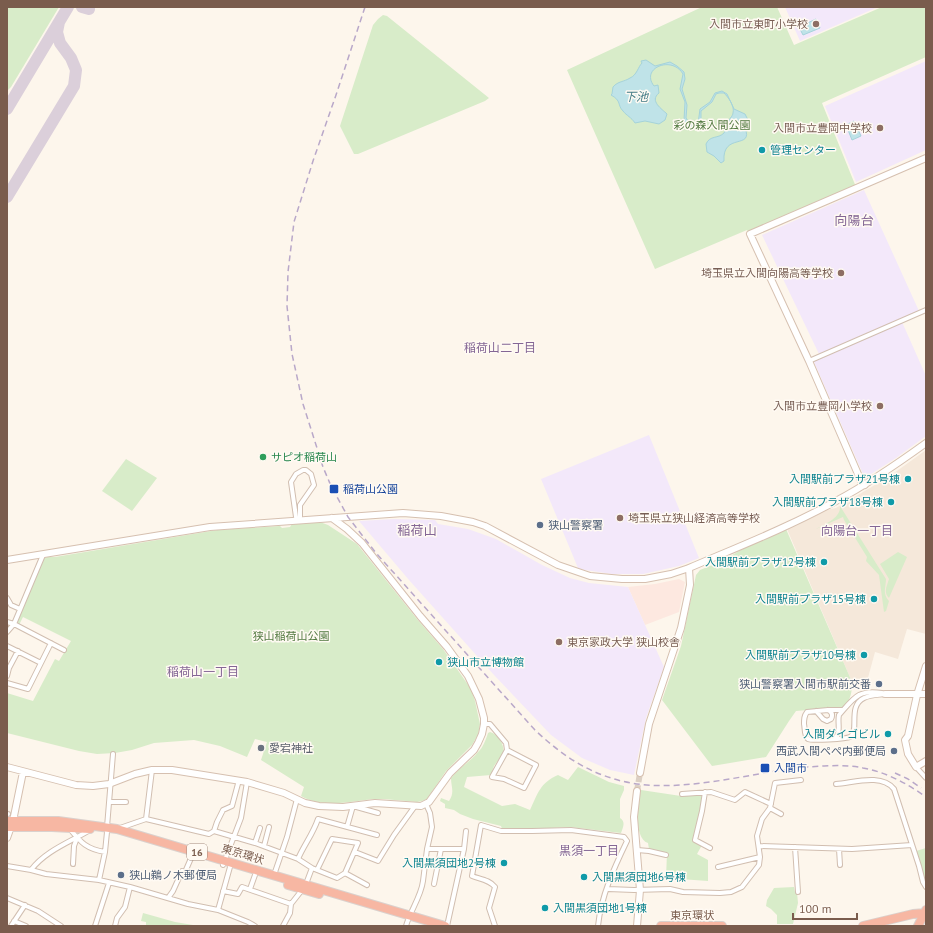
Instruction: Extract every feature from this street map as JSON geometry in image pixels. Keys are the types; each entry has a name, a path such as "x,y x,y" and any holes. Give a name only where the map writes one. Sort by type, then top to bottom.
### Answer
{"highway":[{"name":"東京環状","path":"9,821 70,828 117,829 256,875 304,887 429,926"},
{"name":"東京環状","path":"9,821 58,821 107,829 192,856 274,875 304,887"},
{"path":"863,926 924,916"},
{"path":"886,926 924,916"},
{"name":"東京環状","path":"408,920 446,926"},
{"name":"東京環状","path":"661,926 722,926"}],"street":[{"path":"865,485 861,481 809,361 750,234 926,158"},
{"path":"809,361 926,310"},
{"path":"7,560 205,528 403,513 441,516 473,522 485,526 554,563 567,569 590,576 622,579 645,579 671,574 689,568 812,513 865,485 926,443"},
{"path":"306,470 311,474 314,485 312,490 301,502 300,517 298,520 296,517 291,482 293,477 299,472 306,470"},
{"path":"7,767 76,785 93,786 112,783 135,774 152,770 172,770 239,780 284,793 305,803 319,806 353,806 375,803 415,806 426,804 454,768 474,750 482,734 484,718 476,691 468,676 454,656 362,543 347,528 332,518"},
{"path":"7,632 14,624 43,555"},
{"path":"640,773 649,724 681,628 690,585 689,568"},
{"path":"7,598 11,604 20,609"},
{"path":"7,622 14,624 64,650"},
{"path":"7,683 28,689 50,643"},
{"path":"7,646 40,663"},
{"path":"7,676 8,668 18,651"},
{"path":"926,666 917,695 908,736 905,740 907,750 916,767 926,778"},
{"path":"845,738 841,736 839,731 838,717 856,696 862,693 874,692 885,694 926,694"},
{"path":"843,710 808,712 804,716 805,734 807,738 810,740 850,737 854,734 854,713 860,701 864,698 885,694"},
{"path":"816,711 823,719 827,721 831,719 832,715 828,710"},
{"path":"484,724 490,724 506,743 507,750 492,777 504,779 524,788 536,764 507,750"},
{"path":"833,739 837,736 839,731"},
{"path":"908,736 910,750 914,757 919,761 926,761"},
{"path":"99,880 105,852 112,783 113,754"},
{"path":"916,767 926,761"},
{"path":"146,819 152,770"},
{"path":"7,838 9,821 23,772"},
{"path":"117,829 146,819 209,834 214,831 223,810 232,806 239,780"},
{"path":"608,889 670,889 683,892 720,893 730,892 742,887 759,865 760,857 757,836 762,819 770,806 775,783 801,780"},
{"path":"836,784 875,780 884,782 891,786 894,790 923,882 926,887"},
{"path":"218,910 223,891 226,864 241,818 247,782"},
{"path":"637,791 634,817 640,890 637,926"},
{"path":"705,792 702,811 694,840 710,848"},
{"path":"682,794 711,792 735,800 745,792 781,814"},
{"path":"274,875 282,853 297,799"},
{"path":"110,802 126,802"},
{"path":"408,920 422,887 427,849 432,827 430,814 426,804"},
{"path":"353,806 378,813"},
{"path":"347,827 353,806"},
{"path":"355,852 378,861 394,835 415,806"},
{"path":"298,860 302,849 312,834 318,819 377,835"},
{"path":"496,926 489,908 495,887 486,881 472,876 481,825 501,830 571,830 624,837 627,841 615,866 608,889 601,904 598,926"},
{"path":"264,846 269,827"},
{"path":"70,828 77,838 87,847 93,850 105,852"},
{"path":"255,843 260,828"},
{"path":"31,870 39,860 65,843 92,829"},
{"path":"214,831 264,846 298,860 312,868 317,870 337,878 345,873 358,843 332,839 317,870"},
{"path":"446,926 464,849 466,831"},
{"path":"73,864 74,846 77,838"},
{"path":"758,846 839,849 912,845"},
{"path":"795,847 798,892"},
{"path":"427,849 464,849"},
{"path":"434,884 441,849"},
{"path":"839,849 840,865"},
{"path":"637,850 649,850 658,854 666,855"},
{"path":"168,898 173,891 182,871 185,872 192,856"},
{"path":"718,867 760,857"},
{"path":"7,866 46,874 99,880 130,887 218,910 255,926"},
{"path":"283,926 290,913 291,904 304,887 312,868"},
{"path":"345,873 366,885"},
{"path":"250,889 256,875"},
{"path":"95,926 109,883"},
{"path":"115,926 117,918 125,907 130,887"},
{"path":"223,891 238,894 242,887 291,904"},
{"path":"7,903 9,898 26,905 38,911 60,926"},
{"path":"11,926 26,905"},
{"path":"14,921 26,926"},
{"path":"246,926 248,922"}],"shaded area":[{"name":"入間市立東町小学校","path":"785,7 878,7 800,41"},
{"name":"入間市立豊岡中学校","path":"926,61 926,150 856,182 825,106"},
{"name":"埼玉県立入間向陽高等学校","path":"864,190 919,311 819,354 762,235"},
{"name":"入間市立豊岡小学校","path":"902,322 926,376 926,436 868,476 863,474 814,362"},
{"name":"埼玉県立狭山経済高等学校","path":"649,435 699,558 679,566 643,574 612,574 578,568 541,479"},
{"path":"926,450 926,634 907,629 898,659 875,652 866,685 852,682 787,529 826,510 836,508 890,476"},
{"name":"東京家政大学 狭山校舎","path":"394,519 435,520 438,524 468,529 496,539 542,565 570,578 589,583 628,587 664,667 646,718 634,775 610,770 582,758 551,735 494,675 409,580 359,521"},
{"path":"679,579 685,582 679,612 645,625 628,587 655,584"}],"green space":[{"path":"7,7 59,7 11,87 7,91"},
{"name":"彩の森入間公園","path":"702,7 777,7 794,45 882,7 926,7 926,57 822,103 856,187 749,234 747,230 655,269 567,70"},
{"path":"383,15 387,16 489,98 358,154 354,154 340,126 373,25"},
{"path":"126,459 157,478 132,511 102,491"},
{"path":"840,506 886,579 885,593 889,601 886,611 884,612 879,575 866,561 867,557 843,517 816,529 828,523 835,517 840,510"},
{"name":"狭山稲荷山公園","path":"320,522 328,525 357,544 443,649 471,689 480,724 478,735 472,745 446,771 427,799 417,802 377,799 338,803 319,803 310,800 301,796 304,787 261,760 267,742 255,739 247,757 220,746 194,740 154,743 132,750 97,754 7,733 7,693 33,701 55,659 59,661 71,641 23,617 19,625 16,621 43,559 47,557 55,557 217,530 280,526 282,528 290,527 292,524"},
{"path":"786,529 852,682 851,695 844,707 796,711 766,757 712,766 662,700 681,646 696,575 700,570 722,561 739,551"},
{"path":"898,552 907,557 889,598 886,591 889,579 880,564"},
{"path":"490,732 496,735 500,740 504,752 494,766 491,775 467,777 464,787 502,806 515,804 530,810 540,789 547,781 558,775 568,780 578,767 609,782 624,786 620,799 620,818 623,823 621,833 570,827 502,829 501,826 473,819 454,810 445,808 445,804 440,801 441,798 449,801 451,798 451,778 480,750 488,733"},
{"path":"641,790 681,796 703,795 694,841 702,845 697,854 708,860 708,881 666,878 667,853 649,849 648,843 643,840 638,827 638,811"},
{"path":"926,848 926,884 916,851"},
{"path":"794,887 795,892 797,892 798,903 793,924 777,924 777,915 766,906 767,900 774,888"},
{"path":"143,913 175,922 199,926 146,926 146,922 141,921"}],"water":[{"path":"816,19 820,28 803,35 799,27"},
{"name":"下池","path":"646,60 655,66 670,62 684,72 685,79 682,89 687,105 686,118 690,124 698,124 700,109 710,102 715,93 722,91 727,94 730,101 724,93 716,94 712,102 701,111 701,121 698,127 693,128 687,126 684,120 685,102 680,89 683,74 678,68 672,65 659,66 654,69 651,74 651,80 654,86 658,85 659,93 655,99 657,105 667,114 665,120 659,124 645,121 635,123 621,109 617,99 611,95 615,85 632,77 642,63 641,61"},
{"path":"732,105 734,109 745,114 750,124 745,128 747,135 745,138 728,147 725,152 724,161 721,163 707,152 706,144 710,139 722,135 726,130 733,114"},
{"path":"854,121 861,136 852,140 846,125"}],"taxiway":[{"path":"7,109 68,7"},
{"path":"82,7 89,9 86,7"},
{"path":"7,197 74,86 76,70 71,58 60,43 57,32 59,22"}],"tunnel":[{"path":"637,791 640,773"}],"railway":[{"path":"365,7 294,222 288,272 287,306 292,354 303,404 323,467 331,486 348,517 376,553 535,730 561,752 590,770 611,778 634,784 658,786 708,782 806,767 849,766 880,772 904,783 926,797"},
{"path":"895,773 908,779 921,788"}],"place":[{"name":"入間市立東町小学校","path":"816,24"},
{"name":"入間市立豊岡中学校","path":"880,128"},
{"name":"管理センター","path":"762,150"},
{"name":"埼玉県立入間向陽高等学校","path":"841,273"},
{"name":"入間市立豊岡小学校","path":"880,406"},
{"name":"サピオ稲荷山","path":"263,457"},
{"name":"入間駅前プラザ21号棟","path":"908,479"},
{"name":"稲荷山公園","path":"334,489"},
{"name":"入間駅前プラザ18号棟","path":"891,502"},
{"name":"埼玉県立狭山経済高等学校","path":"620,518"},
{"name":"狭山警察署","path":"540,525"},
{"name":"入間駅前プラザ12号棟","path":"824,562"},
{"name":"入間駅前プラザ15号棟","path":"874,599"},
{"name":"東京家政大学 狭山校舎","path":"559,642"},
{"name":"入間駅前プラザ10号棟","path":"864,655"},
{"name":"狭山市立博物館","path":"439,662"},
{"name":"狭山警察署入間市駅前交番","path":"879,684"},
{"name":"入間ダイゴビル","path":"888,734"},
{"name":"愛宕神社","path":"261,748"},
{"name":"西武入間ぺぺ内郵便局","path":"894,751"},
{"name":"入間市","path":"765,768"},
{"name":"入間黒須団地2号棟","path":"504,863"},
{"name":"狭山鵜ノ木郵便局","path":"121,875"},
{"name":"入間黒須団地6号棟","path":"584,877"},
{"name":"入間黒須団地1号棟","path":"545,908"}],"district":[{"name":"向陽台","path":"854,220"},
{"name":"稲荷山二丁目","path":"500,347"},
{"name":"稲荷山","path":"417,530"},
{"name":"向陽台一丁目","path":"857,530"},
{"name":"稲荷山一丁目","path":"203,671"},
{"name":"黒須一丁目","path":"589,850"}]}
